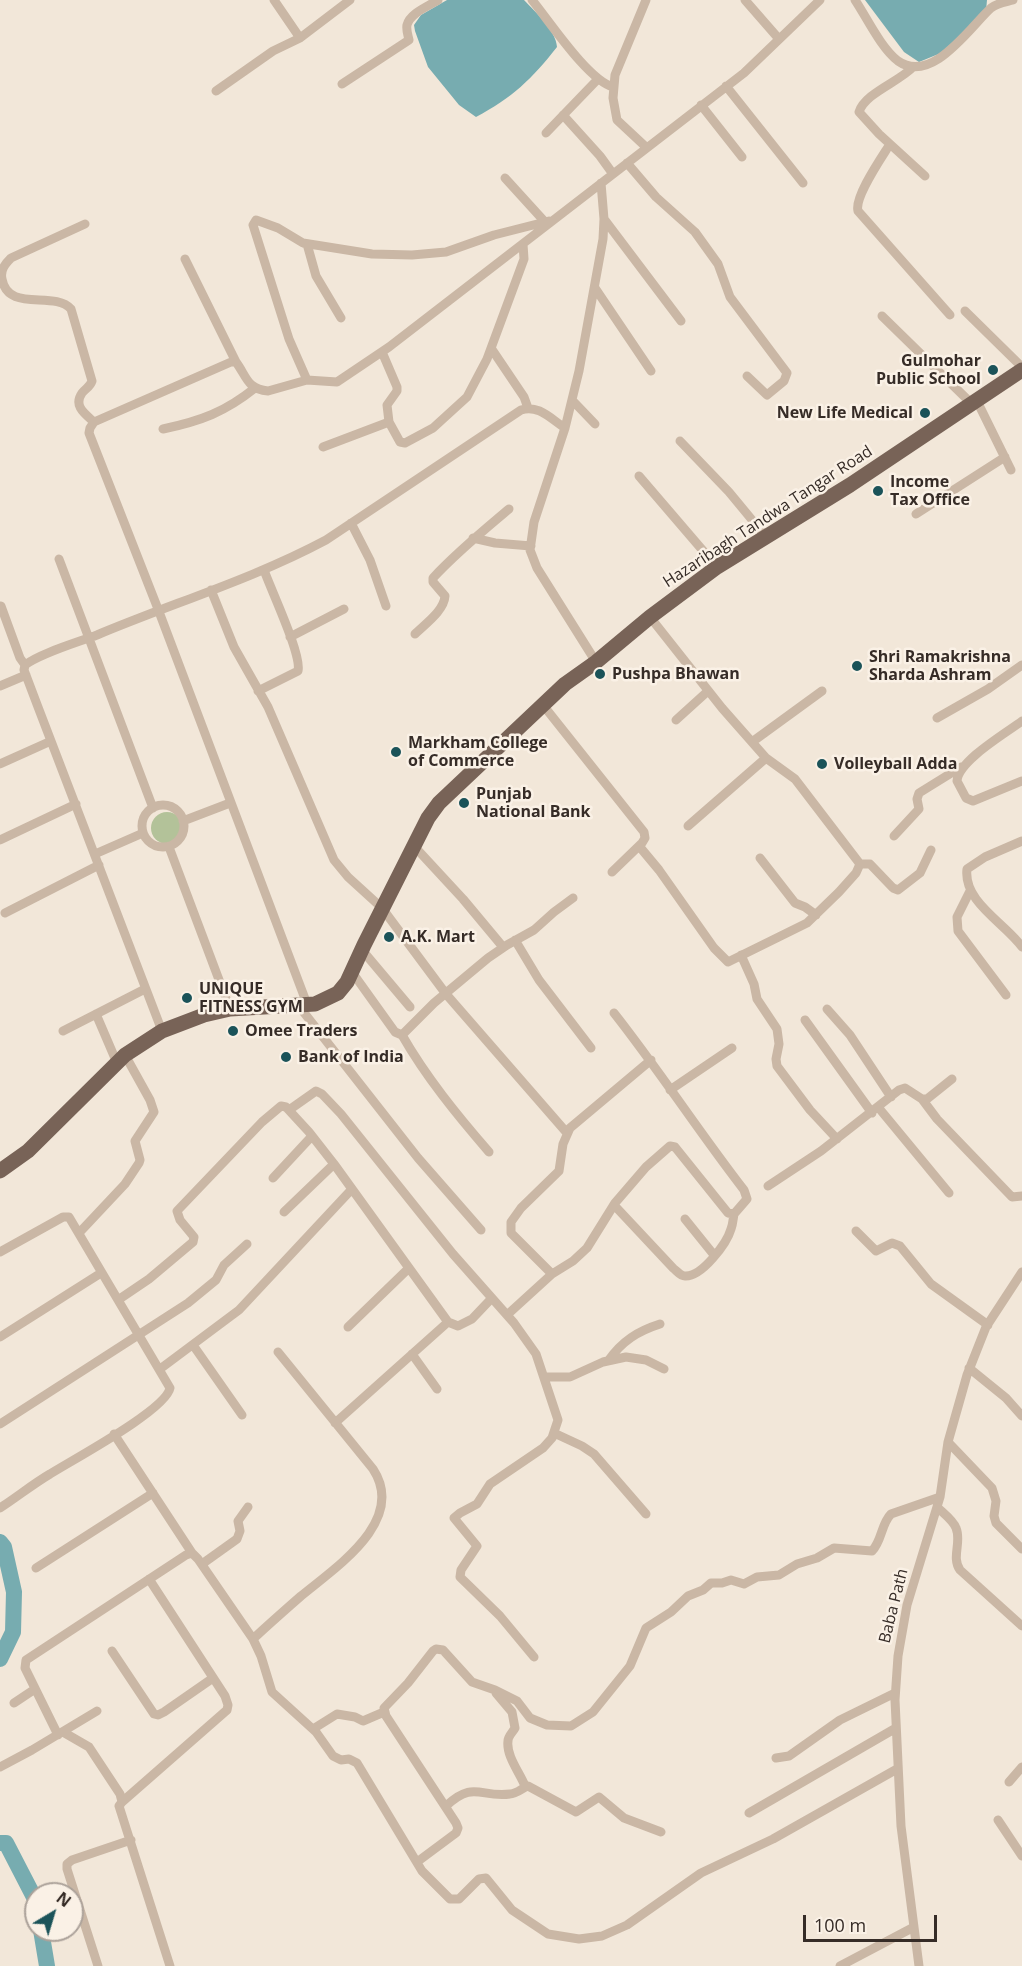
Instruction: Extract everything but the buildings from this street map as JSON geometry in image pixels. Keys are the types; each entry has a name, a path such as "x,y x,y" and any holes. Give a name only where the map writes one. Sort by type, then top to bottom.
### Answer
{"main road":[{"name":"Hazaribagh Tandwa Tangar Road","path":"0,1171 28,1152 121,1059 162,1031 204,1015 230,1009 315,1004 338,993 347,982 428,818 439,803 565,684 717,567 767,538 974,403 1022,369"}],"street":[{"path":"216,91 267,55 300,38 350,0"},
{"path":"342,84 409,40 409,21 415,14 438,0"},
{"path":"532,0 598,79 613,87"},
{"path":"634,0 640,11"},
{"path":"646,0 615,75 613,87 617,120 647,148"},
{"path":"745,0 778,39"},
{"path":"184,259 224,334 236,363 249,384 268,391 307,380 337,382 382,352 523,244 549,221 744,73 820,0"},
{"path":"855,0 888,52 897,60 912,67 924,65 939,58 957,44 992,7 1013,0"},
{"path":"277,1 300,38"},
{"path":"912,67 905,75 867,100 860,108 860,115 925,176"},
{"path":"546,133 598,79"},
{"path":"726,86 803,183"},
{"path":"702,105 742,157"},
{"path":"563,116 600,156 613,174"},
{"path":"890,144 858,202 858,211 950,315"},
{"path":"627,163 656,197 695,232 718,264 730,297 788,373 784,381 767,394 747,376"},
{"path":"505,178 549,221"},
{"path":"596,662 537,568 531,546 534,522 565,428 579,371 595,288 604,219 601,183"},
{"path":"604,219 681,321"},
{"path":"307,380 289,339 259,245 254,222 256,220 278,228 307,244 372,254 446,252 494,235 549,221"},
{"path":"85,224 11,258 3,265 1,275 9,293 32,300 63,302 70,309 92,373 90,386 78,401 79,408 94,422"},
{"path":"307,244 316,276 341,318"},
{"path":"382,352 397,387 397,391 387,405 389,422 402,444 433,428 467,397 491,348 524,259 523,244"},
{"path":"595,288 651,371"},
{"path":"965,311 1022,369"},
{"path":"882,316 974,403 1011,470"},
{"path":"491,348 524,397 528,408"},
{"path":"236,363 218,367 94,422 89,434 158,609 302,1004 418,1158 481,1230"},
{"path":"163,429 198,421 227,409 255,388"},
{"path":"572,400 595,424"},
{"path":"0,686 25,670 89,638 158,609 264,570 326,540 521,410 528,408 541,411 565,428"},
{"path":"323,447 389,422"},
{"path":"681,441 729,492 767,538"},
{"path":"916,514 1005,458"},
{"path":"639,476 717,567"},
{"path":"415,634 442,607 446,598 433,582 434,578 473,538 490,527 510,509"},
{"path":"351,523 370,560 386,606"},
{"path":"473,538 495,543 531,546"},
{"path":"59,560 153,808"},
{"path":"258,691 298,671 298,662 290,637 264,570"},
{"path":"211,590 234,647 272,715 334,860 348,877 382,908 446,994 567,1133"},
{"path":"1,606 162,1031"},
{"path":"290,637 344,609"},
{"path":"650,617 708,691 766,758 795,779 860,864"},
{"path":"937,718 995,684 1022,665"},
{"path":"676,720 708,691"},
{"path":"752,742 822,691"},
{"path":"543,705 644,832 645,838 639,846 612,872"},
{"path":"894,836 919,809 917,799 919,793 963,765 1022,721"},
{"path":"0,764 51,741"},
{"path":"688,826 766,758"},
{"path":"963,765 957,774 957,781 960,790 969,800 978,799 1022,781"},
{"path":"183,820 230,803"},
{"path":"0,840 76,804"},
{"path":"165,805 181,815 184,827 180,839 169,847 163,848 150,844 143,833 142,821 153,808 165,805"},
{"path":"95,855 143,833"},
{"path":"1022,841 970,866 966,876 973,896 1022,947"},
{"path":"414,846 503,947"},
{"path":"639,846 728,963 803,925 816,915 856,873 860,864"},
{"path":"169,847 230,1009"},
{"path":"860,864 870,864 896,890 920,873 931,850"},
{"path":"760,858 795,903 816,915"},
{"path":"5,913 99,866"},
{"path":"970,891 957,917 958,931 1006,995"},
{"path":"402,1035 446,994 503,947 534,930 573,898"},
{"path":"515,940 539,980 591,1048"},
{"path":"362,950 410,1007"},
{"path":"741,955 754,984 757,999 777,1029 779,1044 777,1066 810,1110 837,1139"},
{"path":"352,972 395,1032 402,1035 436,1088 489,1152"},
{"path":"63,1031 145,989"},
{"path":"827,1009 850,1035 891,1097"},
{"path":"614,1013 651,1060 670,1090 746,1194 746,1201 734,1214 732,1228 726,1239 698,1272 692,1275 681,1275 614,1205"},
{"path":"79,1233 125,1184 139,1163 135,1141 154,1112 150,1100 121,1059 96,1014"},
{"path":"805,1020 875,1110 949,1193"},
{"path":"670,1090 732,1048"},
{"path":"552,1274 511,1233 510,1222 520,1208 559,1171 562,1144 567,1133 651,1060"},
{"path":"922,1099 927,1099 952,1079"},
{"path":"768,1186 821,1151 905,1088 922,1099 937,1119 1012,1197 1022,1196"},
{"path":"290,1110 315,1091 322,1094 341,1114 453,1254 491,1299 507,1314 536,1354 558,1420 554,1433 543,1448 490,1484 477,1504 454,1518 477,1546 461,1570 460,1577 500,1616 534,1657"},
{"path":"118,1300 193,1242 194,1237 178,1216 177,1211 262,1122 281,1106 290,1110 334,1164 448,1322 458,1326 466,1323 491,1299"},
{"path":"273,1179 312,1136"},
{"path":"507,1314 552,1274 573,1261 587,1248 614,1205 646,1167 672,1146 683,1156 721,1206 728,1213 734,1214"},
{"path":"284,1212 334,1164"},
{"path":"160,1369 239,1310 352,1189"},
{"path":"0,1252 67,1216 160,1369 169,1385 170,1392 148,1413 48,1474 0,1509"},
{"path":"685,1219 714,1255"},
{"path":"856,1231 876,1251 892,1243 900,1246 931,1284 988,1325"},
{"path":"0,1424 188,1303 216,1280 224,1265 247,1244"},
{"path":"348,1327 409,1268"},
{"name":"Baba Path","path":"919,1966 902,1834 897,1769 895,1693 898,1656 907,1605 939,1502 948,1442 969,1368 988,1325 1022,1272"},
{"path":"0,1337 101,1273"},
{"path":"1015,1283 1022,1291"},
{"path":"335,1423 448,1322"},
{"path":"608,1360 622,1342 660,1324"},
{"path":"193,1345 242,1415"},
{"path":"253,1639 356,1550 377,1518 382,1494 377,1476 278,1352"},
{"path":"412,1354 437,1389"},
{"path":"544,1377 570,1377 608,1360 626,1357 646,1359 664,1370"},
{"path":"969,1368 1006,1398 1022,1416"},
{"path":"554,1433 582,1446 594,1455 646,1514"},
{"path":"114,1434 192,1553 253,1639 272,1692 313,1729 336,1758 353,1760 357,1763 417,1862 428,1878 450,1899 459,1899 483,1878 490,1882 512,1910 538,1929 558,1936 592,1938 613,1932 627,1925 701,1874 773,1839 897,1769"},
{"path":"948,1442 992,1488 995,1494 996,1523 1022,1549"},
{"path":"36,1568 153,1493"},
{"path":"417,1862 456,1833 458,1828 384,1712 386,1704 408,1683 436,1649 448,1653 472,1682 517,1701 528,1717 541,1723 575,1725 593,1712 630,1666 646,1628 672,1612 688,1596 703,1590 711,1582 722,1583 731,1580 744,1584 760,1576 776,1576 834,1548 872,1551 877,1545 886,1519 891,1514 939,1502 957,1530 955,1559 960,1570 1022,1626"},
{"path":"202,1564 237,1539 240,1531 238,1521 248,1507"},
{"path":"122,1802 120,1794 89,1747 60,1733 25,1668 26,1660 192,1553"},
{"path":"149,1579 228,1701 227,1710 119,1806 119,1813 131,1839 170,1966"},
{"path":"112,1652 154,1714 164,1712 213,1678"},
{"path":"14,1703 35,1689"},
{"path":"493,1689 512,1712 515,1728 508,1739 508,1745 512,1760 525,1786"},
{"path":"776,1758 789,1756 840,1720 895,1693"},
{"path":"0,1767 97,1711"},
{"path":"313,1729 332,1715 355,1717 363,1721 384,1712"},
{"path":"749,1813 896,1728"},
{"path":"1009,1782 1022,1767"},
{"path":"446,1806 462,1793 477,1791 512,1794 525,1786 532,1787 576,1812 599,1797 624,1818 661,1832"},
{"path":"998,1820 1022,1856"},
{"path":"98,1966 67,1869 68,1864 72,1860 131,1839"},
{"path":"840,1966 868,1949 914,1927"}],"green space":[{"path":"167,812 178,817 183,828 178,839 167,844 156,839 151,828 156,817"}],"water":[{"path":"447,0 524,0 544,22 556,41 557,47 530,78 500,103 476,117 459,105 428,67 415,31 414,25 421,15"},
{"path":"865,0 987,0 986,11 941,53 919,62 904,52"}],"waterway":[{"path":"0,1542 4,1547 14,1592 13,1632 0,1659"},
{"path":"0,1843 6,1843 26,1882"},
{"path":"43,1942 47,1966"}],"place":[{"name":"Gulmohar Public School","path":"993,370"},
{"name":"New Life Medical","path":"925,413"},
{"name":"Income Tax Office","path":"878,491"},
{"name":"Shri Ramakrishna Sharda Ashram","path":"857,666"},
{"name":"Pushpa Bhawan","path":"600,674"},
{"name":"Markham College of Commerce","path":"396,752"},
{"name":"Volleyball Adda","path":"822,764"},
{"name":"Punjab National Bank","path":"464,803"},
{"name":"A.K. Mart","path":"389,937"},
{"name":"UNIQUE FITNESS GYM","path":"187,998"},
{"name":"Omee Traders","path":"233,1031"},
{"name":"Bank of India","path":"286,1057"}]}
